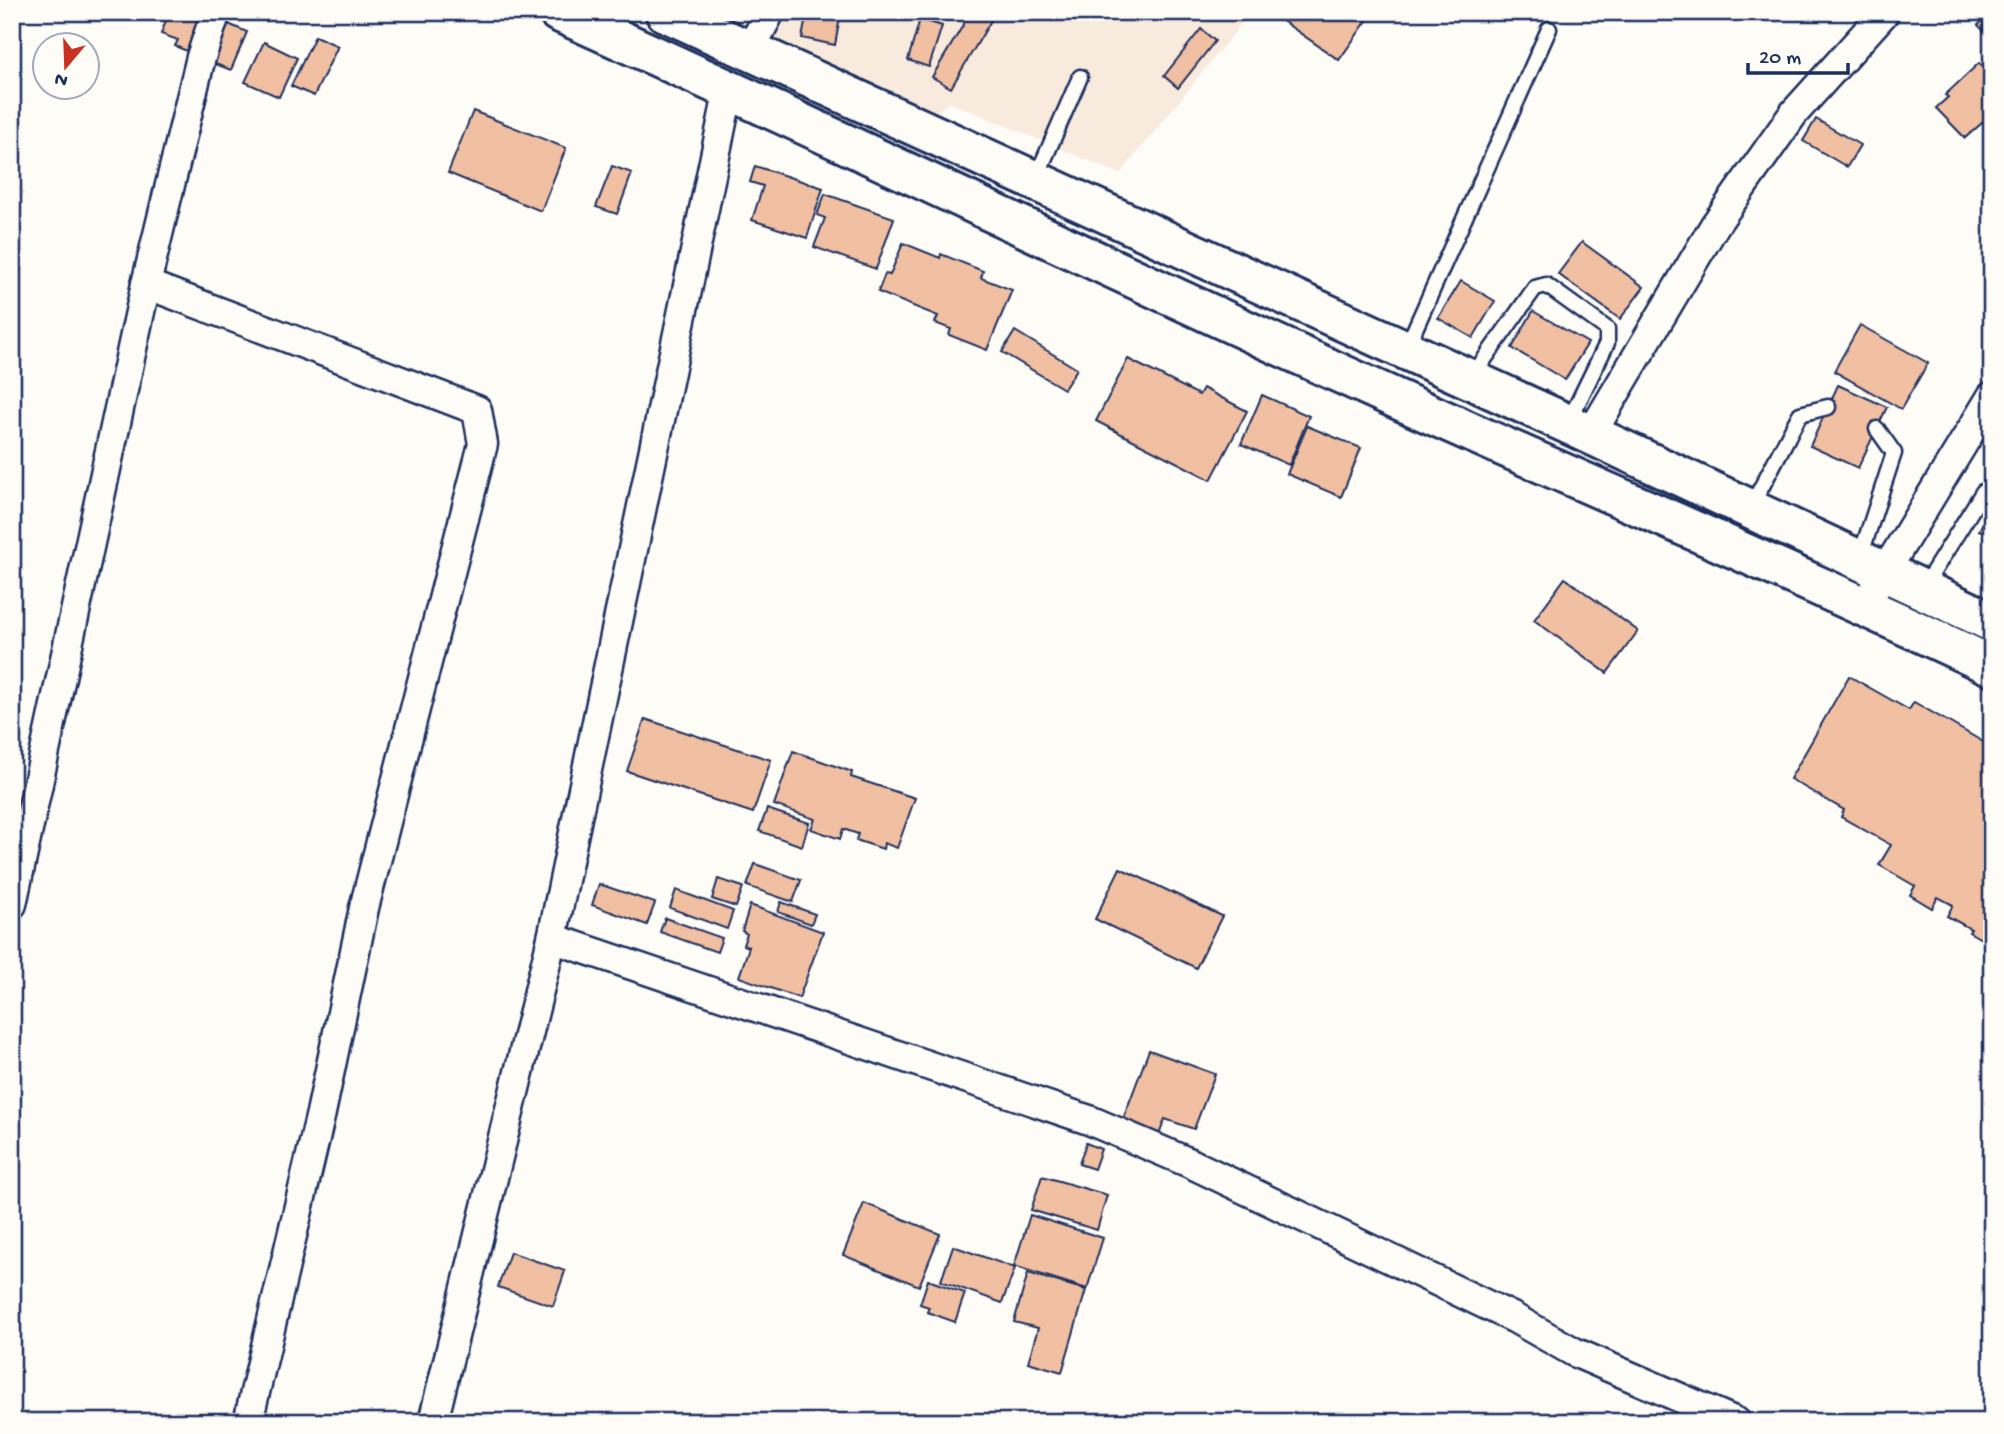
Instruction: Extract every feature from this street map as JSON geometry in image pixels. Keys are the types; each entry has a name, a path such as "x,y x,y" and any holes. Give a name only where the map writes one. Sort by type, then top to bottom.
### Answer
{"main road":[{"path":"558,12 1397,399 1866,606 1992,666"},
{"path":"665,12 1579,429 1992,622"}],"street":[{"path":"12,904 146,284 201,57 216,12"},
{"path":"751,50 771,12"},
{"path":"1579,429 1794,113 1885,12"},
{"path":"433,1422 552,938 729,89"},
{"path":"146,284 477,410 483,444 364,908 321,1113 248,1422"},
{"path":"1866,606 1871,565 1992,396"},
{"path":"552,938 1089,1120 1190,1163 1514,1318 1574,1352 1736,1422"}],"lane":[{"path":"1405,350 1549,29"},
{"path":"1035,180 1080,77"},
{"path":"1470,379 1535,288 1546,285 1607,329 1607,343 1579,429"},
{"path":"1749,510 1800,414 1828,407"},
{"path":"1871,565 1894,453 1877,429"},
{"path":"1922,590 1983,492 1992,493"}],"shaded area":[{"path":"782,12 1251,12 1120,174 950,102 935,113 764,45"}],"building":[{"path":"169,12 203,12 194,54 175,46 178,40 161,34"},
{"path":"807,12 841,12 835,45 802,38"},
{"path":"971,12 996,12 951,88 932,77"},
{"path":"1275,12 1373,12 1339,60 1274,15"},
{"path":"1992,12 1992,39 1978,25"},
{"path":"920,19 942,26 929,67 908,60"},
{"path":"226,23 247,32 231,70 210,62"},
{"path":"1201,29 1215,41 1178,88 1164,76"},
{"path":"315,36 338,46 314,96 291,86"},
{"path":"264,42 297,58 279,97 245,82"},
{"path":"1992,58 1992,114 1965,138 1936,108 1948,97 1945,95 1979,63 1983,66"},
{"path":"473,111 566,148 541,211 448,173"},
{"path":"1816,119 1860,145 1847,167 1803,141"},
{"path":"612,166 632,173 617,214 596,207"},
{"path":"755,166 823,188 807,238 752,220 763,186 750,182"},
{"path":"825,194 894,218 876,269 814,247 825,218 817,215"},
{"path":"1582,242 1644,287 1620,319 1558,274"},
{"path":"903,243 940,258 941,254 983,271 981,278 1012,290 987,350 949,335 951,329 935,323 938,316 878,292 885,274 890,275"},
{"path":"1461,281 1495,301 1473,338 1438,318"},
{"path":"1533,311 1588,343 1565,380 1512,348"},
{"path":"1860,325 1928,363 1901,409 1834,371"},
{"path":"1015,331 1077,369 1064,389 1002,352"},
{"path":"1128,359 1199,395 1203,388 1247,411 1211,480 1096,421"},
{"path":"1838,385 1887,407 1858,468 1810,446"},
{"path":"1262,395 1309,416 1289,465 1241,444"},
{"path":"1307,426 1361,448 1341,497 1287,474"},
{"path":"1992,506 1992,537 1979,530"},
{"path":"1565,578 1638,631 1607,673 1534,620"},
{"path":"1849,676 1909,710 1914,702 1992,747 1992,945 1947,916 1953,905 1938,897 1932,908 1910,895 1915,886 1879,865 1891,845 1841,817 1844,810 1790,779"},
{"path":"645,719 771,760 753,813 627,771"},
{"path":"793,751 852,772 851,777 915,798 897,848 884,843 883,849 856,840 858,834 843,829 840,839 811,829 815,819 774,805"},
{"path":"767,809 809,823 802,846 759,831"},
{"path":"755,864 801,880 793,902 747,886"},
{"path":"1120,868 1222,916 1196,968 1095,919"},
{"path":"718,879 743,887 736,907 712,899"},
{"path":"599,884 655,903 647,925 592,905"},
{"path":"676,890 733,911 727,929 670,908"},
{"path":"781,902 815,914 811,924 778,912"},
{"path":"750,905 823,932 799,998 739,977 749,947 743,945 747,934 742,931"},
{"path":"665,918 722,938 717,952 660,932"},
{"path":"1149,1050 1215,1074 1194,1129 1165,1119 1159,1135 1122,1122"},
{"path":"1086,1143 1101,1149 1094,1169 1079,1164"},
{"path":"1042,1176 1107,1195 1097,1230 1031,1210"},
{"path":"864,1203 940,1234 919,1286 843,1255"},
{"path":"1030,1215 1103,1238 1087,1289 1014,1266"},
{"path":"953,1246 1015,1268 1002,1303 941,1281"},
{"path":"510,1252 565,1271 553,1306 498,1287"},
{"path":"1028,1273 1086,1290 1062,1372 1028,1362 1038,1328 1014,1322"},
{"path":"928,1280 965,1293 955,1322 927,1312 929,1307 920,1304"},
{"path":"1992,1398 1992,1422 1985,1422"}]}
